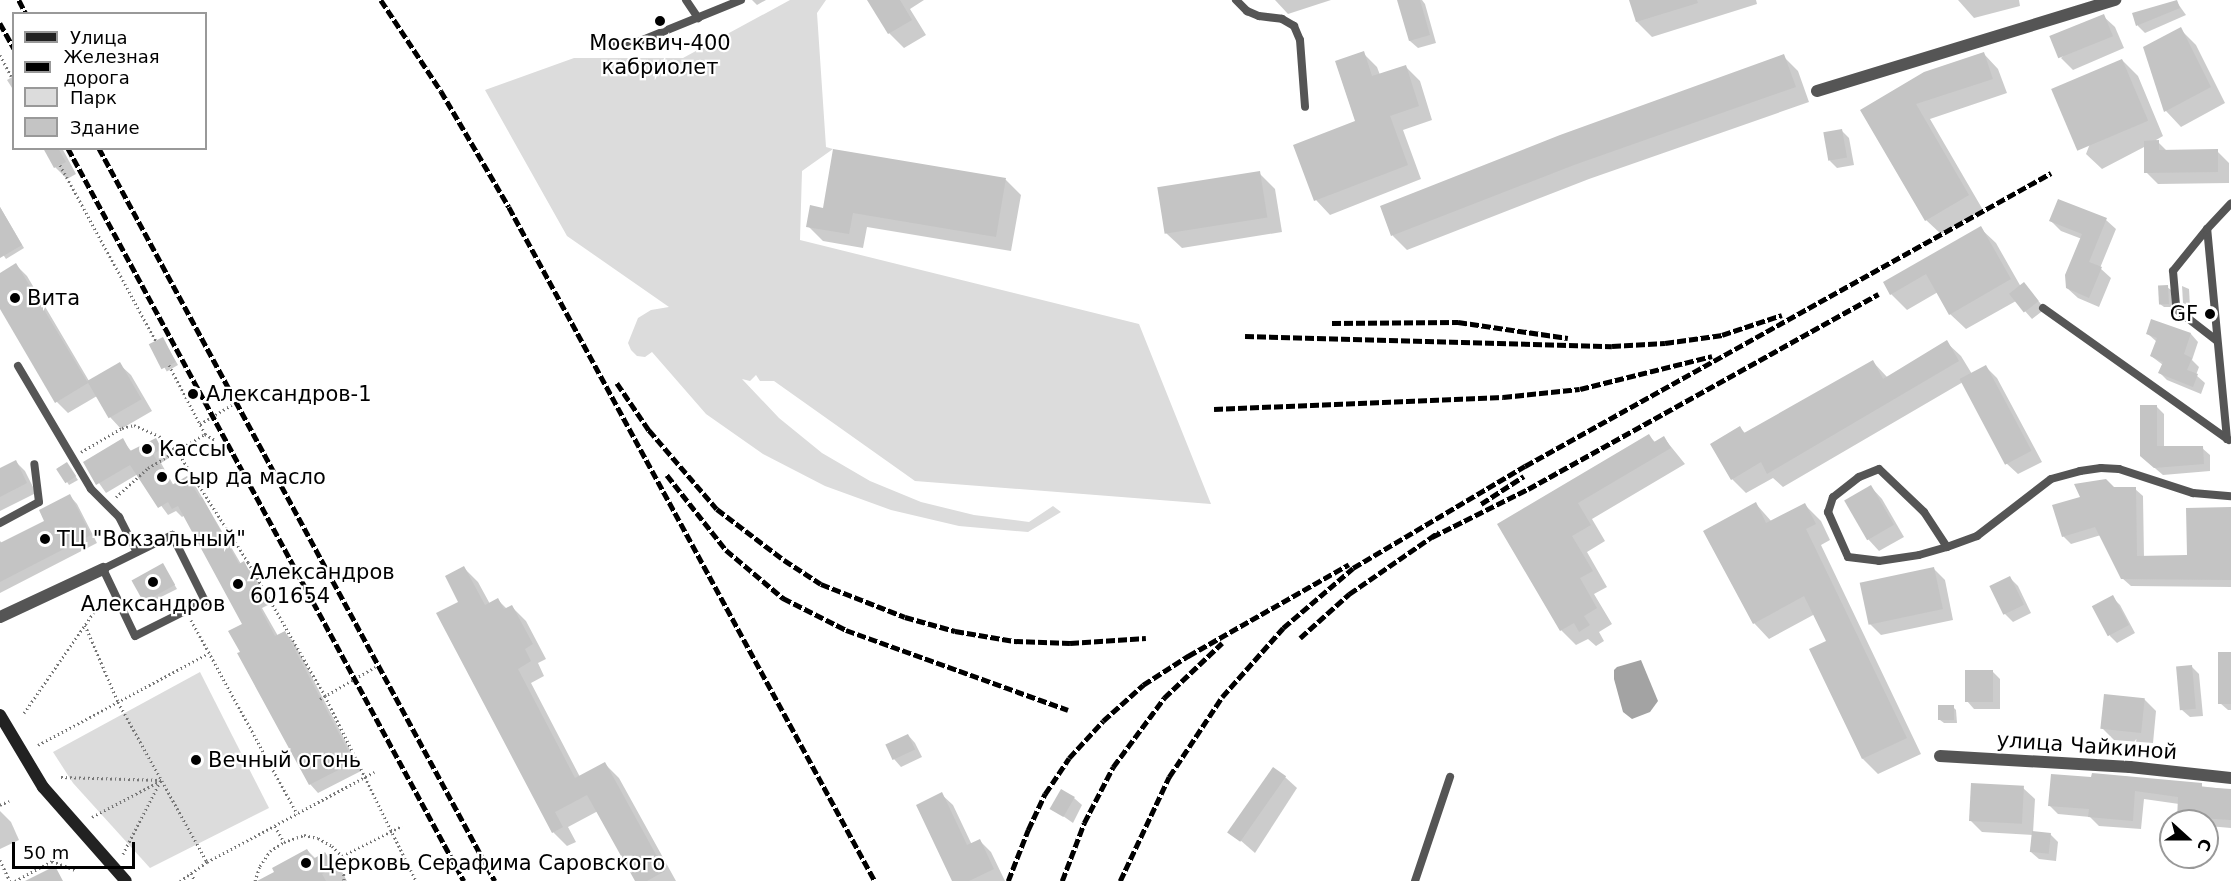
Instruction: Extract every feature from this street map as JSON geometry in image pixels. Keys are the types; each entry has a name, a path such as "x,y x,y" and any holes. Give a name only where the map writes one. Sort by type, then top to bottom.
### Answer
{"main road":[{"path":"0,715 43,787 126,881"}],"street":[{"path":"1817,91 2115,0"},
{"path":"0,617 103,569"},
{"name":"улица Чайкиной","path":"1940,756 2130,767 2231,778"}],"lane":[{"path":"686,0 698,18"},
{"path":"602,46 640,41 741,0"},
{"path":"1236,0 1247,11 1259,16 1282,19 1294,26 1300,40 1305,107"},
{"path":"2216,340 2176,309 2173,271 2231,203"},
{"path":"2207,229 2216,340 2229,440"},
{"path":"2043,308 2229,440"},
{"path":"18,366 91,489 119,517 137,552"},
{"path":"0,523 39,502 34,464"},
{"path":"1947,547 1924,512 1879,470 1859,477 1833,497 1828,512 1848,557 1879,561 1919,555 1947,547 1977,536 2051,479 2091,470 2119,469 2193,493 2231,496"},
{"path":"172,534 204,601 135,636 103,569 137,552 172,534"},
{"path":"1414,881 1450,777"}],"path":[{"path":"0,55 11,76"},
{"path":"60,165 156,341"},
{"path":"169,366 205,434 215,440"},
{"path":"200,423 232,405"},
{"path":"72,458 122,428 134,425 159,436 184,458"},
{"path":"107,505 148,468 205,434"},
{"path":"177,451 248,562 325,696 416,881"},
{"path":"24,713 112,586"},
{"path":"185,611 297,814"},
{"path":"85,625 118,702 207,862"},
{"path":"38,745 208,653"},
{"path":"320,699 375,667"},
{"path":"180,881 207,862 374,772"},
{"path":"61,777 161,780"},
{"path":"92,817 161,780"},
{"path":"123,854 161,780"},
{"path":"0,805 9,801"},
{"path":"274,826 284,842"},
{"path":"342,856 402,826"},
{"path":"255,881 260,866 270,851 284,842 304,835 318,838 332,846 342,856 344,881"},
{"path":"0,860 10,881"},
{"path":"15,881 52,861 76,870"},
{"path":"191,873 195,881"}],"green space":[{"path":"790,0 826,0 817,13 826,147 833,149 802,171 800,240 1139,324 1211,504 915,481 774,381 760,381 756,375 750,381 742,379 779,418 822,453 870,481 921,502 974,515 1029,522 1053,506 1061,512 1028,532 959,526 891,510 825,486 763,454 706,414 652,352 645,357 637,356 631,350 628,343 638,318 651,310 669,307 567,236 485,90 574,58 683,58"},
{"path":"200,672 269,808 150,868 73,783 53,752"}],"shaded area":[{"path":"1641,660 1658,701 1650,712 1632,719 1623,712 1614,679 1614,670"}],"building":[{"path":"867,0 900,0 912,20 888,34"},
{"path":"1397,0 1420,0 1430,35 1409,41"},
{"path":"1629,0 1697,0 1698,3 1636,22"},
{"path":"2177,0 2180,8 2136,26 2132,13"},
{"path":"2104,14 2113,36 2058,58 2049,36"},
{"path":"2181,27 2211,87 2164,112 2143,47"},
{"path":"1364,51 1372,76 1406,65 1419,106 1390,116 1408,165 1314,201 1293,145 1355,121 1335,61"},
{"path":"1984,52 1993,79 1916,104 1969,195 1925,221 1860,110 1924,72"},
{"path":"1784,54 1796,87 1574,165 1391,236 1380,206 1560,135"},
{"path":"2122,59 2148,121 2077,151 2051,89"},
{"path":"1842,129 1847,158 1828,161 1823,132"},
{"path":"2159,140 2159,150 2218,149 2218,172 2144,173 2144,141"},
{"path":"833,149 1006,178 996,237 853,213 849,234 806,227 810,205 823,208"},
{"path":"44,150 59,150 66,162 54,168"},
{"path":"1260,171 1267,217 1165,234 1157,187"},
{"path":"2058,199 2107,218 2089,262 2102,267 2089,298 2066,288 2065,275 2082,234 2049,221"},
{"path":"0,207 22,245 0,258"},
{"path":"1981,226 2011,279 1949,315 1926,274 1890,295 1883,282"},
{"path":"16,263 88,383 55,403 0,309 0,273"},
{"path":"2024,282 2039,301 2024,313 2009,294"},
{"path":"2168,285 2169,304 2159,304 2158,286"},
{"path":"2151,319 2191,333 2184,354 2192,358 2187,370 2198,374 2193,387 2158,373 2163,362 2150,356 2157,338 2146,334"},
{"path":"163,337 176,362 161,369 149,344"},
{"path":"1947,340 1959,361 1767,474 1761,462 1731,480 1710,444 1740,426 1744,433 1873,360 1883,379"},
{"path":"120,362 142,399 109,418 87,381"},
{"path":"1986,365 2032,451 2005,465 1960,379"},
{"path":"2140,405 2157,405 2157,446 2203,446 2204,464 2154,468 2140,456"},
{"path":"1649,434 1654,442 1664,436 1671,448 1578,503 1591,525 1572,536 1593,571 1580,578 1597,608 1584,616 1590,625 1579,632 1574,623 1560,631 1497,524"},
{"path":"123,438 130,451 156,438 162,449 153,454 172,485 187,476 200,498 202,497 239,564 244,561 262,595 255,599 275,636 285,631 354,762 309,785 237,653 240,652 228,631 242,624 178,506 172,509 168,502 158,508 130,465 96,485 83,462"},
{"path":"16,460 27,483 0,497 0,468"},
{"path":"67,462 76,476 65,483 56,469"},
{"path":"2106,479 2114,487 2136,487 2137,556 2187,555 2186,508 2231,507 2231,580 2121,579 2095,527 2062,537 2052,505 2080,497 2074,484"},
{"path":"1871,485 1894,525 1867,540 1844,500"},
{"name":"ТЦ \"Вокзальный\"","path":"70,494 91,535 0,582 0,543 44,521 39,510"},
{"path":"1756,502 1766,523 1805,503 1816,524 1806,529 1907,738 1862,759 1809,649 1826,641 1804,596 1753,624 1703,531"},
{"name":"Александров","path":"163,563 175,585 144,602 132,580"},
{"path":"464,566 485,605 498,598 504,609 512,605 533,644 525,649 531,661 518,669 575,778 605,762 665,871 647,881 635,881 587,795 555,812 563,827 552,833 436,613 458,602 445,576"},
{"path":"1934,567 1943,609 1869,625 1860,583"},
{"path":"2010,576 2024,605 2003,615 1989,586"},
{"path":"2113,595 2129,625 2108,636 2092,606"},
{"path":"2218,652 2231,652 2231,704 2218,704"},
{"path":"2192,665 2196,709 2180,710 2176,666"},
{"path":"1965,670 1993,670 1993,702 1965,702"},
{"path":"2104,694 2145,698 2141,733 2100,729"},
{"path":"1938,705 1954,705 1954,720 1938,720"},
{"path":"908,734 915,749 893,760 885,745"},
{"path":"1273,767 1286,776 1240,842 1227,833"},
{"path":"2092,773 2202,783 2202,787 2231,789 2231,820 2219,819 2219,809 2177,809 2178,797 2135,791 2133,821 2088,817 2089,809 2048,806 2051,774 2091,777"},
{"path":"1971,783 2024,786 2022,824 1969,821"},
{"path":"1061,789 1075,797 1063,817 1050,809"},
{"path":"942,792 967,845 980,839 994,869 969,881 952,881 916,805"},
{"path":"2032,831 2051,833 2049,854 2030,852"},
{"name":"Церковь Серафима Саровского","path":"307,849 313,859 325,852 334,867 322,874 326,881 257,881 274,872 272,868"},
{"path":"55,866 63,881 25,881"}],"railway":[{"path":"19,0 25,12"},
{"path":"381,0 441,91 509,207 875,881"},
{"path":"0,23 12,44"},
{"path":"69,150 464,881"},
{"path":"100,150 495,881"},
{"path":"1120,881 1169,777 1222,697 1283,628 1353,568 1525,466 2051,173"},
{"path":"1432,537 1528,489 1878,294"},
{"path":"1245,336 1612,346 1665,343 1722,335 1782,315"},
{"path":"1332,323 1458,322 1568,338"},
{"path":"1214,409 1503,397 1580,389 1712,356"},
{"path":"617,383 649,430 717,509 784,560 821,584 905,617 955,631 1014,641 1070,643 1146,638"},
{"path":"667,475 726,550 783,598 846,630 1068,710"},
{"path":"1481,504 1524,476"},
{"path":"1300,638 1349,594 1439,532"},
{"path":"1008,881 1045,794 1069,758 1103,721 1143,685 1188,656 1349,564"},
{"path":"1062,881 1084,823 1113,767 1164,698 1222,643"}],"place":[{"name":"Москвич-400 кабриолет","path":"660,21"},
{"name":"Вита","path":"15,298"},
{"name":"GF","path":"2210,314"},
{"name":"Александров-1","path":"193,394"},
{"name":"Кассы","path":"147,449"},
{"name":"Сыр да масло","path":"162,477"},
{"name":"ТЦ \"Вокзальный\"","path":"45,539"},
{"name":"Александров","path":"153,582"},
{"name":"Александров 601654","path":"238,584"},
{"name":"Вечный огонь","path":"196,760"},
{"name":"Церковь Серафима Саровского","path":"306,863"}]}
